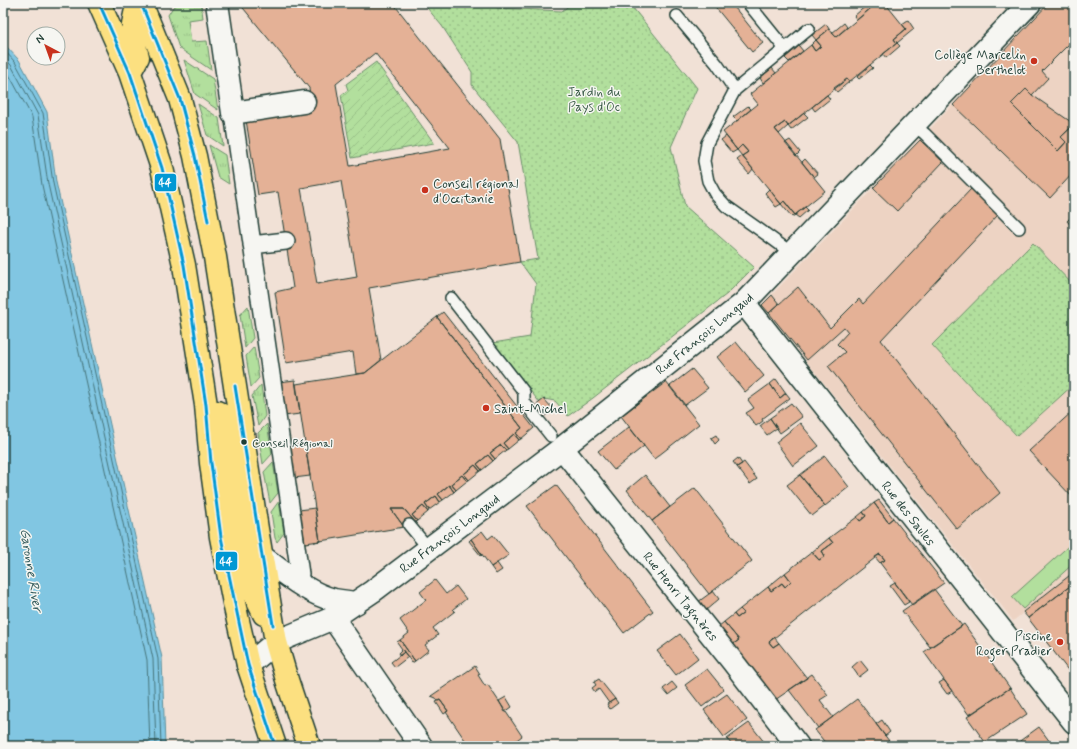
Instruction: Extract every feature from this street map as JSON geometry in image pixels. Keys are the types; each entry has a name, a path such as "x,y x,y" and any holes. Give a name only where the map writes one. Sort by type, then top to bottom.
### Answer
{"main road":[{"path":"99,3 130,73 162,168 184,265 206,405 210,463 221,537 248,665 275,746"},
{"path":"130,73 138,56 132,38 133,20 140,3"},
{"path":"140,3 180,99 195,156 215,257 276,642 309,746"},
{"path":"206,405 220,414 247,579 276,642"}],"street":[{"path":"217,3 300,574"},
{"name":"Rue François Longaud","path":"248,665 276,642 333,618 356,603 429,549 556,442 744,303 1030,3"},
{"path":"233,113 304,102"},
{"path":"252,245 286,241"},
{"name":"Rue des Saules","path":"744,303 1074,722"},
{"name":"Rue Henri Tagnères","path":"556,442 733,662 798,746"},
{"path":"262,556 288,576 316,593 333,600 356,603"},
{"path":"333,618 422,746"}],"lane":[{"path":"748,3 785,49"},
{"path":"678,16 717,64 735,90"},
{"path":"790,255 760,230 726,206 715,194 708,181 704,161 707,143 735,90 809,29"},
{"path":"913,124 925,134 1018,228"},
{"path":"451,298 524,392 524,402 556,442"},
{"path":"409,525 429,549"}],"shaded area":[{"path":"1050,3 1074,3 1074,572 1013,621 762,305"}],"green space":[{"path":"180,3 201,3 203,18 188,20 191,42 207,41 211,70 179,48 168,15 173,7"},
{"name":"Jardin du Pays d'Oc","path":"423,3 492,3 497,8 562,11 572,3 629,3 697,88 671,147 685,206 754,267 727,294 568,416 555,401 544,399 540,403 493,343 530,337 536,284 520,262 538,259 518,142 472,85 472,72 442,26"},
{"path":"184,60 213,79 218,110 195,94"},
{"path":"376,62 434,143 352,158 341,95 348,90 346,84"},
{"path":"198,104 219,118 223,146 207,135"},
{"path":"209,145 225,155 229,184 218,177"},
{"path":"1033,243 1074,286 1074,384 1017,436 932,345"},
{"path":"248,306 253,338 245,348 240,315"},
{"path":"254,347 259,378 251,387 246,356"},
{"path":"261,385 265,416 258,426 252,396"},
{"path":"267,424 272,454 263,464 258,433"},
{"path":"273,462 278,493 270,503 264,472"},
{"path":"279,501 284,533 277,542 271,512"},
{"path":"1074,541 1074,563 1023,609 1012,597"}],"water":[{"name":"Garonne River","path":"3,43 19,60 47,112 56,182 162,658 165,746 3,746"}],"building":[{"name":"Conseil régional d'Occitanie","path":"239,3 393,3 500,139 520,262 369,288 381,360 365,373 356,374 353,352 286,363 275,292 293,288 278,192 258,195 246,120 312,109 309,88","holes":["375,53 450,148 350,166 336,84","341,181 357,277 317,284 301,188"]},
{"path":"712,3 731,3 763,43 752,52"},
{"path":"877,3 885,3 906,29 894,39 897,43 849,82 847,79 788,126 785,122 775,129 825,191 795,215 784,201 781,204 742,156 748,152 742,145 737,150 723,132 758,104 750,94 811,45 815,51 821,46 816,40 829,29 836,37"},
{"path":"1049,3 1074,3 1074,41 1073,40 1042,71 1048,78 1032,95 1026,89 1011,104 1058,151 1066,142 1061,137 1074,125 1074,172 1050,198 953,105"},
{"path":"867,5 870,9 857,20 854,16"},
{"path":"908,20 914,29 897,43 894,39 906,29 902,24"},
{"path":"844,23 847,27 836,37 832,33"},
{"path":"826,24 829,29 816,40 812,35"},
{"path":"816,40 821,46 815,51 811,45"},
{"path":"897,43 900,46 886,58 883,54"},
{"path":"799,46 803,51 789,62 785,58"},
{"path":"870,65 873,68 859,79 857,77"},
{"path":"772,68 776,73 763,83 760,78"},
{"path":"847,79 849,82 837,92 834,88"},
{"path":"1026,89 1032,95 1074,124 1061,137 1066,142 1058,151 1011,104"},
{"path":"827,95 830,99 815,111 812,107"},
{"path":"748,106 751,109 737,121 733,117"},
{"path":"804,113 808,117 791,130 788,126"},
{"path":"785,122 788,126 779,134 775,129"},
{"path":"726,136 737,150 732,153 721,140"},
{"path":"790,140 800,152 796,156 785,143"},
{"path":"920,140 943,162 897,211 873,188"},
{"path":"742,145 748,152 742,156 737,150"},
{"path":"742,156 753,169 749,174 737,160"},
{"path":"805,159 818,174 814,177 802,162"},
{"path":"769,189 781,204 776,207 765,193"},
{"path":"971,189 998,215 881,340 1000,493 957,529 828,366 845,352 837,344 848,332 844,327 807,360 769,313 798,287 830,328 859,299 863,304"},
{"path":"784,201 795,215 792,217 781,204"},
{"path":"805,207 808,210 799,218 795,215"},
{"path":"1074,214 1074,229 1067,221"},
{"path":"772,295 779,304 769,313 762,305"},
{"path":"443,312 534,428 521,439 516,433 522,428 437,317"},
{"path":"437,317 522,428 516,433 521,439 519,440 514,434 503,443 508,449 506,450 501,445 490,453 495,459 493,461 488,455 477,464 482,470 480,471 475,465 464,474 469,480 467,481 462,475 451,484 456,490 454,492 449,485 438,494 443,500 440,502 436,496 425,504 429,510 428,512 423,506 412,515 417,521 415,522 404,509 391,509 404,527 320,541 296,384 365,373"},
{"path":"736,342 764,376 745,392 717,357"},
{"path":"692,369 708,388 685,405 670,386"},
{"path":"776,379 786,393 780,398 770,384"},
{"path":"295,380 300,414 284,416 279,382"},
{"path":"666,382 699,424 654,459 621,416"},
{"path":"770,384 780,398 786,393 790,398 762,419 763,421 756,426 746,413 754,408 748,400"},
{"path":"544,399 553,409 544,417 535,406"},
{"path":"791,403 802,417 780,433 770,418"},
{"path":"1074,410 1074,499 1029,451"},
{"path":"770,418 777,428 767,435 760,426"},
{"path":"800,423 819,446 793,466 776,442"},
{"path":"629,427 644,446 614,470 598,451"},
{"path":"256,433 258,445 254,445 252,434"},
{"path":"514,434 519,440 508,449 503,443"},
{"path":"716,435 719,440 715,444 711,438"},
{"path":"305,444 310,476 294,478 289,446"},
{"path":"501,445 506,450 495,459 490,453"},
{"path":"488,455 493,461 482,470 477,464"},
{"path":"825,456 849,487 825,506 800,475"},
{"path":"738,458 742,464 737,467 733,462"},
{"path":"744,462 757,479 750,484 737,467"},
{"path":"475,465 480,471 469,480 464,474"},
{"path":"462,475 467,481 456,490 451,484"},
{"path":"645,475 670,507 652,521 627,490"},
{"path":"800,475 825,506 812,516 787,485"},
{"path":"449,485 454,492 443,500 438,494"},
{"path":"556,485 653,611 624,633 527,506"},
{"path":"695,488 752,561 709,594 652,521"},
{"path":"436,496 440,502 429,510 425,504"},
{"path":"879,500 893,518 888,522 874,503"},
{"path":"874,503 888,522 893,518 944,583 912,605 880,563 885,560 880,554 769,642 773,647 779,643 807,678 775,700 732,645 739,640 724,622 734,614 737,618 744,613 740,609 768,587 771,591 782,583 785,587 791,581 785,573 812,552 819,560 825,556 822,551 833,543 829,538 857,517 860,521 866,516 863,512"},
{"path":"423,506 428,512 417,521 412,515"},
{"path":"315,508 320,541 305,543 299,510"},
{"path":"391,509 404,509 415,522 404,527"},
{"path":"863,512 866,516 860,521 857,517"},
{"path":"482,531 488,539 493,535 509,555 491,567 471,539"},
{"path":"829,538 833,543 822,551 825,556 819,560 812,552"},
{"path":"471,539 482,555 481,556 469,541"},
{"path":"880,554 885,560 880,563 875,557"},
{"path":"497,563 502,570 496,574 491,567"},
{"path":"1074,572 1074,583 1028,618 1023,612"},
{"path":"785,573 791,581 785,587 782,583 771,591 768,587"},
{"path":"435,580 446,594 456,586 466,599 453,609 455,611 433,628 438,635 425,645 429,650 415,661 400,640 409,633 400,620 426,600 420,592"},
{"path":"895,583 909,602 904,605 890,586"},
{"name":"Piscine Roger Pradier","path":"1074,583 1074,678 1028,618"},
{"path":"934,589 962,626 930,647 902,611"},
{"path":"713,591 719,599 705,611 698,602"},
{"path":"740,609 744,613 737,618 734,614"},
{"path":"724,622 739,640 732,645 718,627"},
{"path":"964,624 1010,688 969,715 924,652"},
{"path":"680,634 698,658 676,675 657,651"},
{"path":"774,637 779,643 773,647 769,642"},
{"path":"400,640 415,661 412,663 397,642"},
{"path":"402,649 404,652 400,656 398,653"},
{"path":"404,652 408,657 395,667 391,662"},
{"path":"860,660 868,670 859,677 852,667"},
{"path":"475,666 480,674 478,675 485,686 488,685 522,736 509,746 469,746 446,712 448,711 440,700 438,701 436,698 431,696"},
{"path":"707,669 724,690 702,707 685,685"},
{"path":"812,674 828,695 820,700 833,717 818,728 789,690"},
{"path":"599,679 615,699 609,703 599,689 595,692 592,688 596,685 594,682"},
{"path":"944,680 952,691 947,694 939,683"},
{"path":"672,682 677,688 668,695 663,689"},
{"path":"1010,688 1027,714 985,742 967,717"},
{"path":"727,694 747,720 724,737 704,710"},
{"path":"506,697 512,707 505,712 499,701"},
{"path":"615,699 618,703 610,709 607,704"},
{"path":"857,699 893,746 831,746 830,744 827,745 815,730"},
{"path":"440,700 448,711 444,714 436,702"},
{"path":"882,720 890,732 885,736 876,724"},
{"path":"749,723 765,743 761,746 733,746 727,739"},
{"path":"1039,727 1053,746 1019,746 1017,743"}],"transit line":[{"name":"44","path":"99,3 130,73 162,168 184,265 206,405 211,463 221,537 248,665 275,746"},
{"name":"44","path":"141,3 180,99 195,156 208,221"},
{"name":"44","path":"235,386 273,625"}],"place":[{"name":"Collège Marcelin Berthelot","path":"1034,61"},
{"name":"Conseil régional d'Occitanie","path":"425,190"},
{"name":"Saint-Michel","path":"486,408"},
{"name":"Conseil Régional","path":"244,442"},
{"name":"Piscine Roger Pradier","path":"1060,642"}]}
